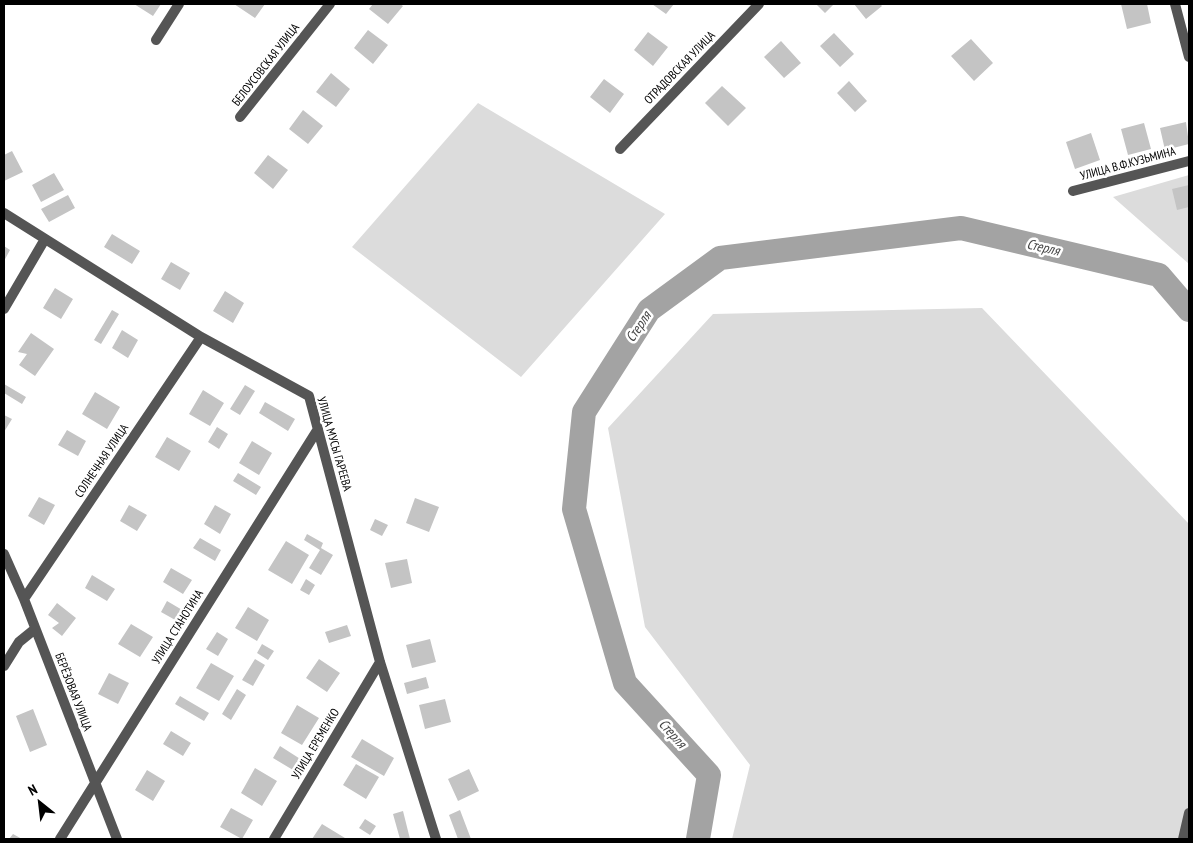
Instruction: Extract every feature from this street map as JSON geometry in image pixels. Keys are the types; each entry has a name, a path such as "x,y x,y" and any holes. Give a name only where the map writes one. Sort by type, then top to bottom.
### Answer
{"street":[{"path":"156,40 179,4"},
{"name":"БЕЛОУСОВСКАЯ УЛИЦА","path":"240,118 330,4"},
{"name":"ОТРАДОВСКАЯ УЛИЦА","path":"620,149 759,4"},
{"path":"1175,4 1189,57"},
{"name":"УЛИЦА В.Ф.КУЗЬМИНА","path":"1073,191 1189,161"},
{"name":"УЛИЦА МУСЫ ГАРЕЕВА","path":"4,213 201,337 309,396 380,662 436,839"},
{"path":"4,309 45,239"},
{"name":"СОЛНЕЧНАЯ УЛИЦА","path":"24,599 201,337"},
{"name":"УЛИЦА СТАНОТИНА","path":"60,839 318,429"},
{"name":"БЕРЁЗОВАЯ УЛИЦА","path":"4,554 24,599 118,839"},
{"path":"4,666 19,642 35,629"},
{"name":"УЛИЦА ЕРЕМЕНКО","path":"274,839 380,662"},
{"path":"1183,839 1189,813"}],"shaded area":[{"path":"478,103 665,214 521,377 352,247"},
{"path":"1189,175 1189,264 1113,197"},
{"path":"982,308 1189,524 1189,839 732,839 750,765 645,627 608,428 713,314"}],"building":[{"path":"134,4 161,4 153,16"},
{"path":"234,4 265,4 255,18"},
{"path":"373,4 400,4 403,6 388,24 369,9"},
{"path":"652,4 674,4 666,14"},
{"path":"816,4 834,4 825,13"},
{"path":"854,4 880,4 882,6 866,19"},
{"path":"1121,4 1147,4 1151,23 1127,29"},
{"path":"368,30 388,45 373,64 354,48"},
{"path":"648,32 668,47 653,66 634,50"},
{"path":"834,33 854,54 840,67 820,46"},
{"path":"971,39 993,63 974,81 951,56"},
{"path":"781,41 801,63 784,78 764,57"},
{"path":"331,73 350,89 336,107 316,92"},
{"path":"604,79 624,94 610,113 590,97"},
{"path":"849,81 867,101 855,112 837,93"},
{"path":"722,86 746,108 728,126 705,103"},
{"path":"303,110 323,126 308,144 289,129"},
{"path":"1186,122 1189,144 1165,150 1160,128"},
{"path":"1144,123 1151,149 1128,155 1121,129"},
{"path":"1091,133 1100,160 1075,169 1066,142"},
{"path":"12,151 23,172 4,181 4,155"},
{"path":"268,155 288,170 273,189 254,173"},
{"path":"54,173 64,190 41,202 32,185"},
{"path":"1189,185 1189,207 1177,210 1172,189"},
{"path":"68,195 75,208 49,222 41,209"},
{"path":"112,234 140,251 132,264 104,247"},
{"path":"4,246 10,250 4,261"},
{"path":"171,262 190,273 180,290 161,279"},
{"path":"55,288 73,299 61,319 43,308"},
{"path":"225,291 244,303 233,323 213,311"},
{"path":"112,310 119,314 101,344 94,340"},
{"path":"122,330 138,340 128,358 112,348"},
{"path":"31,333 54,349 35,376 19,365 27,354 18,352"},
{"path":"4,384 26,397 22,404 4,393"},
{"path":"245,385 255,391 240,415 230,409"},
{"path":"203,390 224,403 210,426 189,414"},
{"path":"95,392 120,407 107,429 82,414"},
{"path":"265,402 295,419 288,431 259,413"},
{"path":"4,415 12,419 4,432"},
{"path":"217,427 228,434 219,449 208,442"},
{"path":"67,430 86,441 78,456 58,445"},
{"path":"167,437 191,451 179,471 155,457"},
{"path":"252,441 272,453 259,475 239,463"},
{"path":"238,473 261,487 256,495 233,481"},
{"path":"39,497 55,505 44,525 28,516"},
{"path":"415,498 439,507 429,532 406,523"},
{"path":"129,505 147,515 137,531 120,521"},
{"path":"215,505 231,514 220,534 204,524"},
{"path":"375,519 388,525 382,536 370,530"},
{"path":"307,534 323,543 321,548 333,555 321,575 309,568 320,550 304,540"},
{"path":"200,538 221,550 215,561 193,548"},
{"path":"286,541 309,555 292,584 268,570"},
{"path":"407,559 412,583 391,588 385,563"},
{"path":"171,568 192,580 183,594 163,582"},
{"path":"92,575 115,589 107,601 85,588"},
{"path":"306,579 315,585 309,595 300,590"},
{"path":"167,601 184,611 177,621 161,612"},
{"path":"57,603 76,618 62,636 52,628 59,623 48,615"},
{"path":"248,607 269,620 257,641 235,628"},
{"path":"131,624 153,637 140,657 118,644"},
{"path":"347,625 351,636 329,643 325,632"},
{"path":"217,632 228,639 218,656 206,649"},
{"path":"430,639 436,662 412,668 406,645"},
{"path":"262,644 274,651 268,660 257,653"},
{"path":"255,659 265,665 253,686 242,680"},
{"path":"319,659 340,673 327,692 306,678"},
{"path":"211,663 234,676 219,701 196,688"},
{"path":"109,673 129,683 118,704 98,694"},
{"path":"426,677 429,688 407,694 404,683"},
{"path":"237,689 246,695 231,720 222,714"},
{"path":"180,696 209,713 204,721 175,704"},
{"path":"445,699 451,722 425,729 419,705"},
{"path":"297,705 319,718 302,745 281,733"},
{"path":"33,709 47,745 30,752 16,716"},
{"path":"171,731 191,743 183,756 163,744"},
{"path":"362,739 394,758 384,776 351,757"},
{"path":"280,746 305,762 298,773 273,758"},
{"path":"356,764 379,777 366,799 343,785"},
{"path":"255,768 277,781 262,806 241,793"},
{"path":"469,769 479,791 458,801 448,779"},
{"path":"147,770 165,781 153,801 135,790"},
{"path":"231,808 253,820 242,839 220,827"},
{"path":"460,810 471,839 458,839 449,815"},
{"path":"403,811 410,839 400,839 393,814"},
{"path":"365,819 376,826 370,835 359,828"},
{"path":"322,824 345,838 345,839 312,839"},
{"path":"13,834 22,839 9,839"}],"waterway":[{"name":"Стерля","path":"698,839 709,775 625,683 574,509 584,412 649,310 720,258 961,228 1159,275 1189,310"}]}
